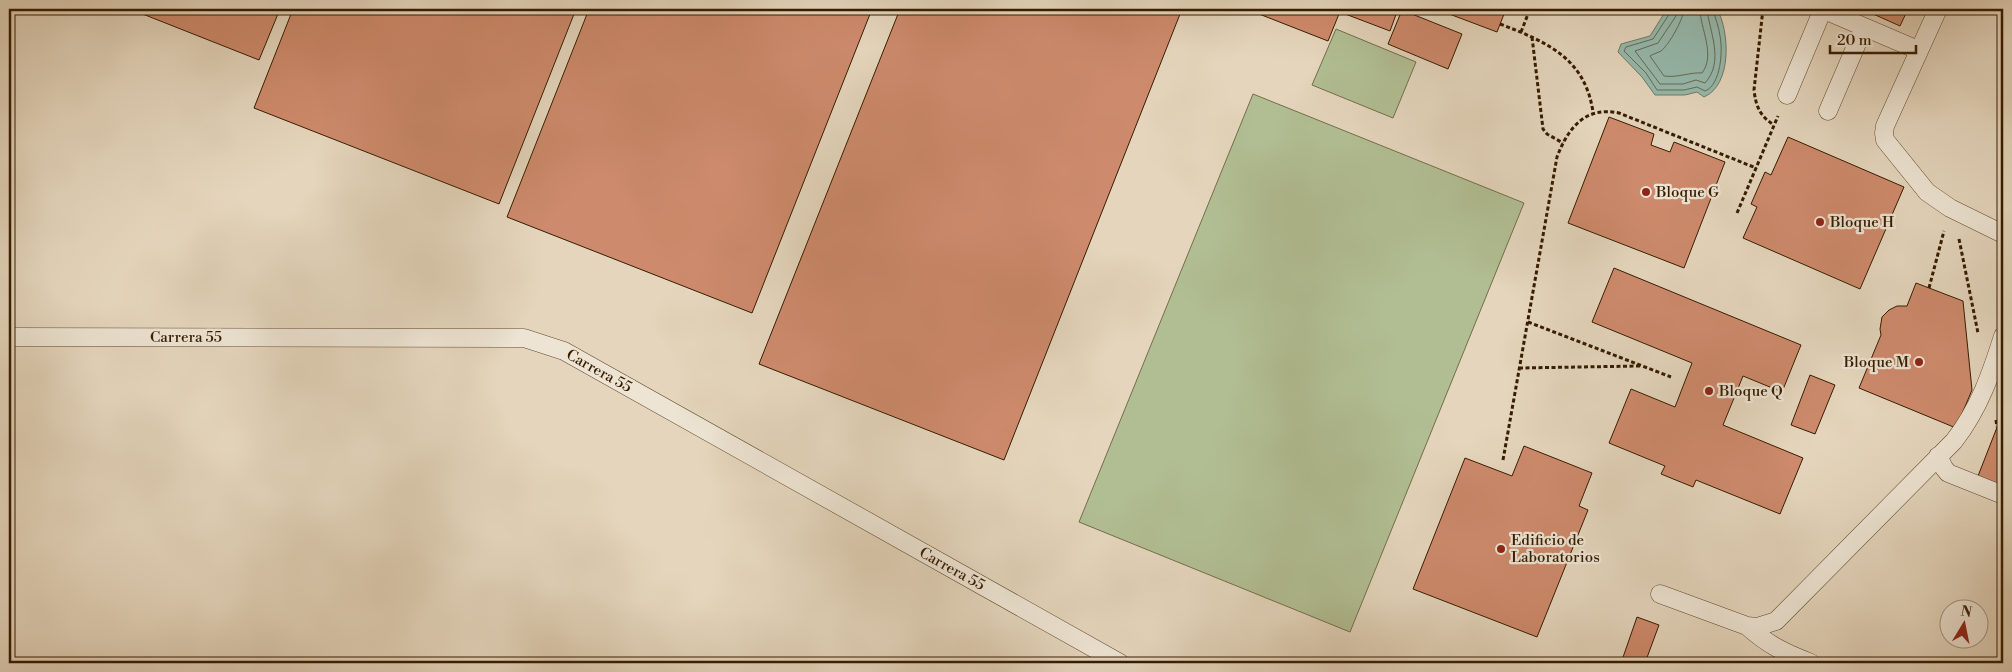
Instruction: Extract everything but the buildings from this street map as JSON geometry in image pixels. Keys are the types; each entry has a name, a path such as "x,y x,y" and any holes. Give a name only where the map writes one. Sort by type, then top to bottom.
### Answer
{"lane":[{"path":"1787,95 1823,9 1918,50"},
{"path":"1938,9 1885,126 1885,140 1927,192 1950,208 2003,234"},
{"path":"1828,111 1864,27"},
{"path":"1660,594 1747,626 1757,627 1766,625 1784,614 1954,441 1966,426 1988,383 2003,336"},
{"name":"Carrera 55","path":"9,338 524,338 564,351 1120,663"},
{"path":"1938,456 1948,473 2003,495"},
{"path":"1747,626 1771,646 1783,653 1811,663"}],"path":[{"path":"1521,32 1530,9"},
{"path":"1763,9 1754,90 1755,103 1765,119 1774,125"},
{"path":"1500,24 1548,45 1574,66 1587,86 1593,113"},
{"path":"1532,37 1543,128 1551,137 1563,143"},
{"path":"1737,213 1787,95"},
{"path":"1503,460 1557,157 1563,143 1574,127 1584,117 1606,110 1619,113 1756,168"},
{"path":"1929,288 1944,231"},
{"path":"1958,235 1979,337"},
{"path":"1528,322 1671,377"},
{"path":"1520,368 1643,366"},
{"path":"1988,383 1997,427"},
{"path":"1996,663 2003,651"}],"shaded area":[{"path":"1336,29 1416,62 1393,118 1312,85"},
{"path":"1253,94 1524,203 1350,632 1079,522"}],"water":[{"path":"1667,9 1717,9 1724,31 1726,57 1720,81 1713,91 1704,97 1697,92 1685,95 1655,95 1642,77 1618,52 1621,44 1650,36"}],"place":[{"name":"Bloque G","path":"1646,192"},
{"name":"Bloque H","path":"1820,222"},
{"name":"Bloque M","path":"1919,362"},
{"name":"Bloque Q","path":"1709,391"},
{"name":"Edificio de Laboratorios","path":"1501,549"}]}
